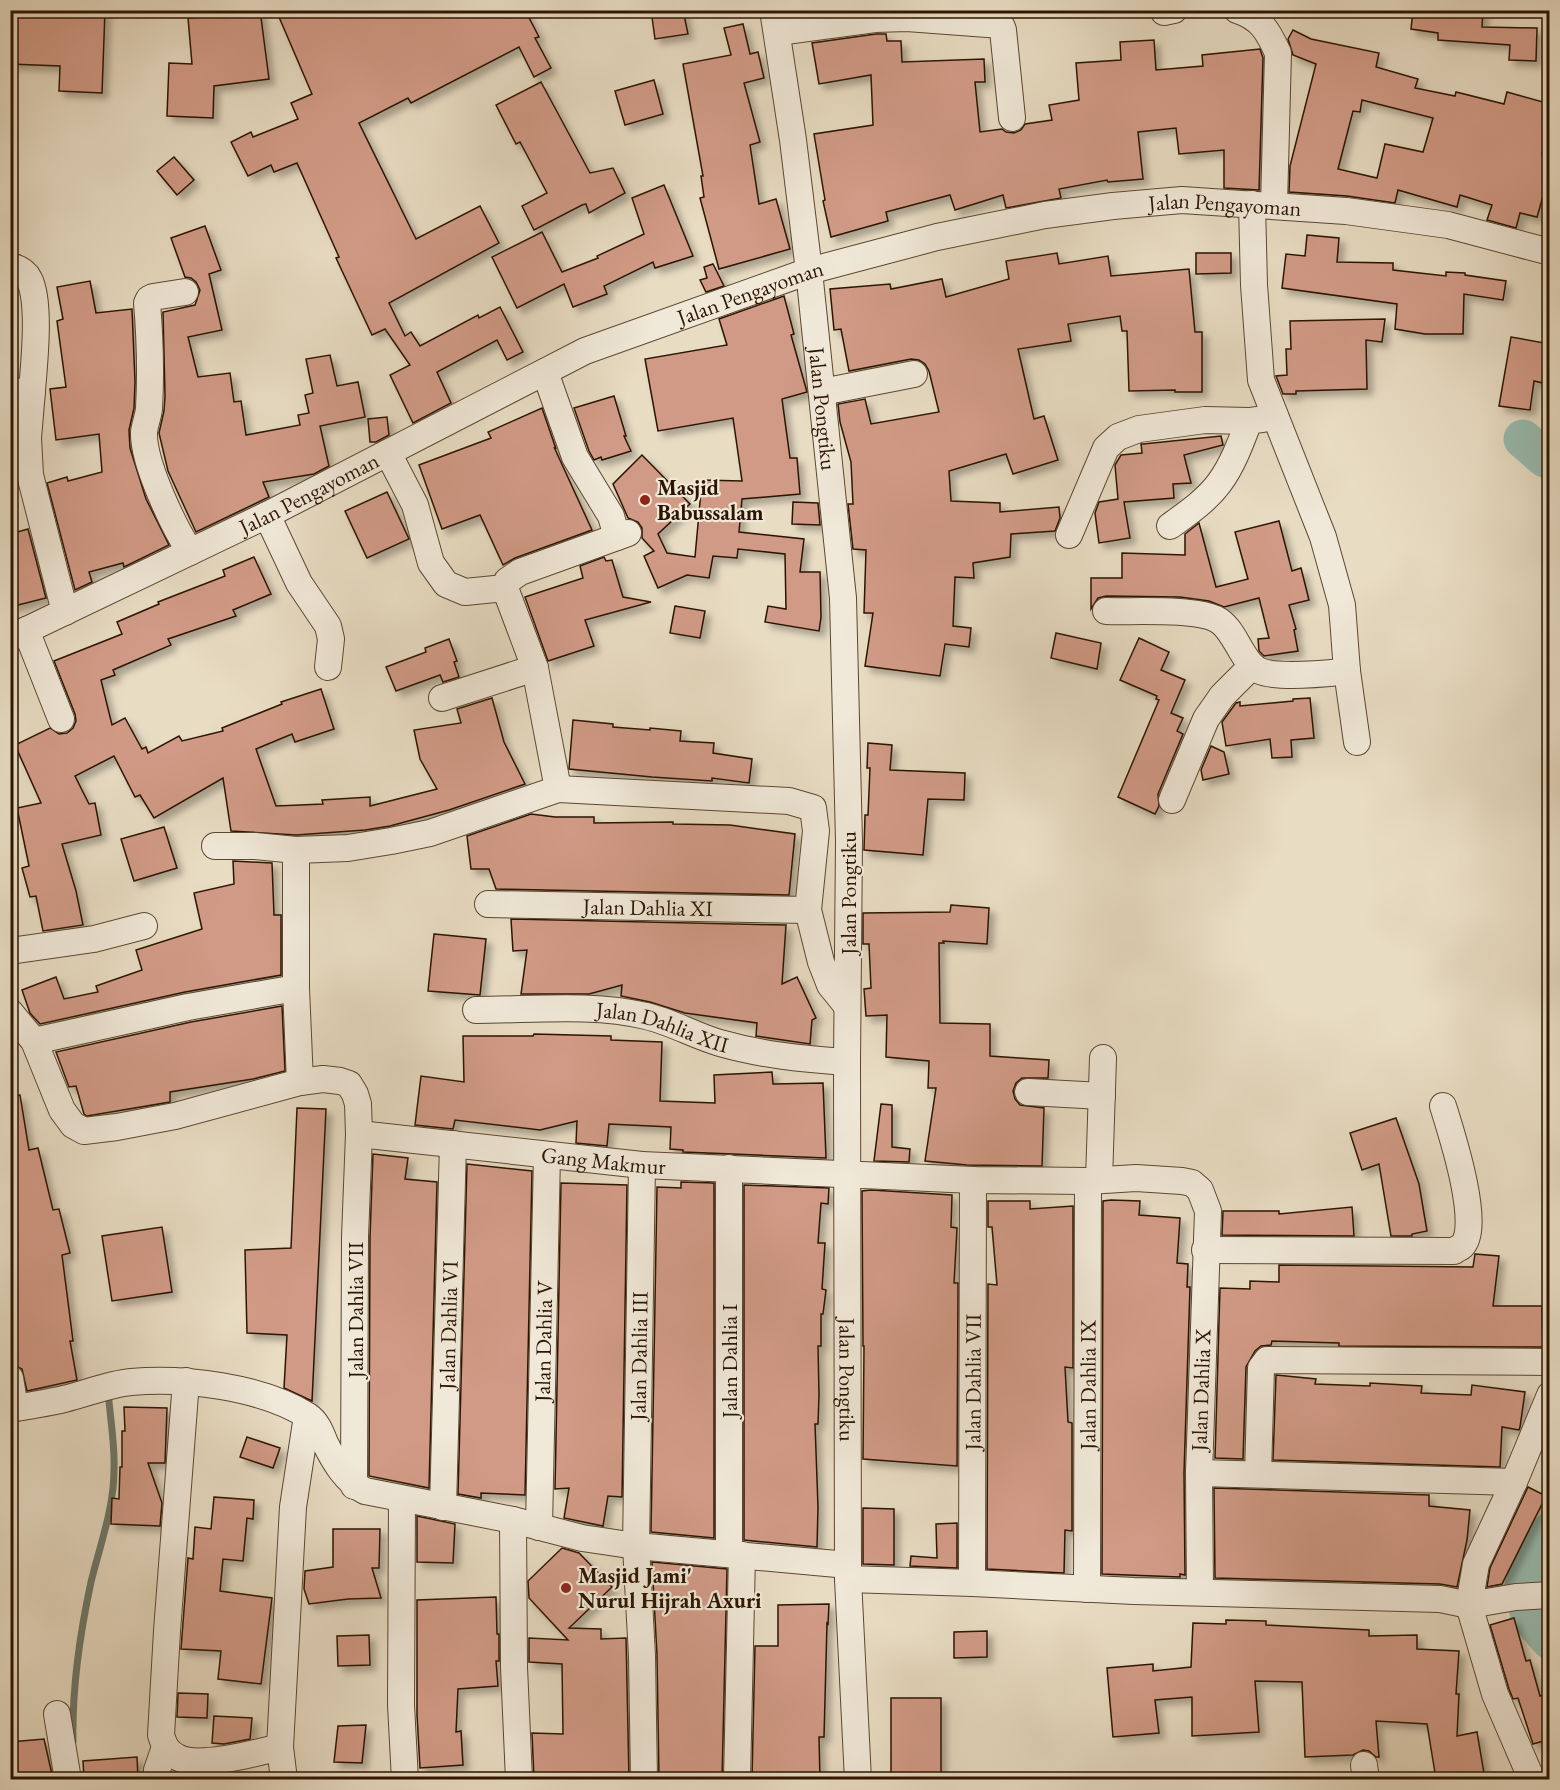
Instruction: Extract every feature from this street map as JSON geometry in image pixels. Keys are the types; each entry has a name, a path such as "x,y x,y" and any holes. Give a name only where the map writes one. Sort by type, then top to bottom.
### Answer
{"street":[{"path":"1237,10 1249,14 1268,30 1278,52 1254,285 1261,380 1323,537 1342,604 1347,671 1357,742"},
{"path":"776,21 907,18 1001,25 1004,30 1012,118"},
{"name":"Jalan Pongtiku","path":"776,21 809,271 843,598 849,841 848,1572 858,1779"},
{"name":"Jalan Pengayoman","path":"18,634 267,515 585,351 809,271 937,237 1045,215 1182,200 1346,211 1448,225 1550,252"},
{"path":"10,266 23,271 33,290 35,326 21,391 30,475 65,612"},
{"path":"185,292 149,298 147,303 151,354 148,412 144,432 146,448 163,500 174,526 190,552"},
{"path":"544,372 575,456 622,535 520,572 507,581 505,588 535,668 558,789"},
{"path":"822,392 914,374"},
{"path":"1069,535 1106,448 1118,437 1139,429 1205,420 1250,421 1275,417"},
{"path":"1170,526 1202,502 1220,482 1234,459 1250,421"},
{"path":"388,453 415,505 431,563 446,584 465,592 505,588"},
{"path":"267,515 299,583 328,626 331,639 328,667"},
{"path":"1106,611 1201,613 1218,619 1226,626 1252,666 1262,672 1293,674 1347,671"},
{"path":"18,634 61,719"},
{"path":"1172,800 1206,719 1222,696 1252,666"},
{"path":"442,698 535,668"},
{"path":"215,846 255,846 296,850 348,848 430,833 558,789 789,801 813,808 816,831 808,910 821,962 830,985 847,1006"},
{"path":"10,1012 34,1041 62,1110 73,1125 84,1131 175,1116 300,1082 296,988 296,850"},
{"name":"Jalan Dahlia XI","path":"488,904 808,910"},
{"path":"10,951 94,939 144,926"},
{"path":"34,1041 188,1007 296,988"},
{"name":"Jalan Dahlia XII","path":"476,1010 609,1010 647,1016 716,1042 752,1052 847,1062"},
{"name":"Jalan Dahlia IX","path":"1087,1589 1094,1180 1103,1058"},
{"name":"Jalan Dahlia VII","path":"300,1082 323,1079 349,1084 358,1104 354,1486"},
{"path":"1028,1092 1102,1096"},
{"path":"1205,1250 1454,1251 1462,1246 1469,1231 1464,1175 1443,1106"},
{"name":"Gang Makmur","path":"359,1134 642,1165 973,1180 1136,1178 1182,1181 1192,1183 1200,1190"},
{"name":"Jalan Dahlia VI","path":"443,1507 453,1144"},
{"name":"Jalan Dahlia V","path":"539,1527 547,1155"},
{"name":"Jalan Dahlia III","path":"642,1165 636,1546 642,1656 644,1779"},
{"name":"Jalan Dahlia I","path":"729,1168 736,1554 737,1779"},
{"name":"Jalan Dahlia VII","path":"972,1583 973,1180"},
{"name":"Jalan Dahlia X","path":"1200,1190 1208,1211 1199,1473 1200,1592"},
{"path":"1258,1474 1261,1368 1267,1360 1550,1362"},
{"path":"10,1378 13,1409 121,1384 186,1381 235,1388 256,1394 307,1416 318,1427 332,1457 354,1486 364,1491 513,1520 582,1538 636,1546 736,1554 848,1572 972,1583 1087,1589 1440,1599 1469,1605 1516,1597 1550,1595"},
{"path":"186,1381 161,1735 165,1747 178,1758 199,1761 228,1759 280,1747"},
{"path":"1532,1779 1495,1694 1469,1605 1476,1564 1514,1482 1550,1395"},
{"path":"284,1779 280,1747 293,1507 307,1416"},
{"path":"1199,1473 1514,1482"},
{"path":"402,1499 401,1705 405,1779"},
{"path":"513,1520 514,1667 519,1779"},
{"path":"57,1714 68,1779"},
{"path":"156,1779 156,1770 165,1747"}],"building":[{"path":"10,10 105,10 102,93 59,91 60,66 10,64"},
{"path":"222,10 260,10 269,79 214,86 213,118 167,116 169,63 192,64 188,18 222,15"},
{"path":"276,10 525,10 539,37 535,38 551,68 534,77 519,47 411,103 408,98 359,123 416,239 480,206 499,243 389,303 405,336 411,332 420,346 478,315 479,318 500,307 523,352 507,360 497,340 437,372 451,403 413,423 390,375 410,365 385,329 372,335 336,258 339,257 297,163 274,172 271,165 248,176 231,142 251,132 253,137 298,119 291,103 312,94"},
{"path":"651,10 683,10 688,34 655,39"},
{"path":"1413,10 1483,10 1482,27 1537,28 1536,61 1509,60 1510,45 1438,40 1438,33 1411,29"},
{"path":"743,24 750,54 758,52 764,78 744,83 760,142 750,145 759,204 776,199 790,249 719,269 700,198 704,197 701,176 703,176 683,64 731,55 724,28"},
{"path":"1293,30 1311,39 1379,53 1376,67 1418,79 1415,88 1455,96 1456,92 1504,104 1507,92 1550,104 1550,127 1542,154 1550,156 1550,172 1537,217 1520,213 1516,228 1487,220 1492,205 1460,195 1457,207 1398,190 1395,203 1347,196 1289,192 1290,166 1316,64 1293,55 1288,39","holes":["1362,100 1433,118 1423,152 1385,144 1377,178 1338,169 1353,111 1360,112"]},
{"path":"886,34 887,41 901,41 902,62 984,59 985,82 975,82 980,132 1002,129 1014,133 1021,130 1025,124 1052,120 1049,105 1079,100 1076,63 1121,60 1120,42 1154,40 1156,70 1203,66 1202,55 1260,49 1263,58 1259,190 1224,188 1224,150 1179,154 1176,128 1138,132 1143,179 1108,182 1107,180 1059,189 1061,198 1006,208 1003,195 955,210 950,195 886,212 888,221 831,237 823,201 825,200 814,134 873,125 871,75 819,84 812,43"},
{"path":"654,80 663,114 625,125 615,91"},
{"path":"541,82 590,173 613,168 625,193 589,213 586,204 582,205 534,230 522,206 547,193 520,142 516,144 496,105"},
{"path":"174,157 194,180 177,195 157,171"},
{"path":"664,185 693,256 655,268 653,262 604,286 607,294 573,307 564,284 517,308 492,257 542,232 562,272 598,258 597,256 644,234 632,198"},
{"path":"205,226 221,270 209,274 222,330 188,337 198,377 230,373 234,402 241,401 246,435 300,425 298,415 309,413 305,395 313,393 306,359 330,355 337,386 358,382 365,417 320,426 329,466 314,474 263,482 269,497 196,532 168,471 159,433 165,396 163,312 195,305 200,290 196,282 185,277 171,238"},
{"path":"1307,235 1339,238 1337,262 1393,263 1393,270 1446,276 1446,272 1465,273 1465,275 1506,281 1503,300 1464,294 1463,334 1425,334 1395,329 1397,304 1282,288 1286,254 1305,256"},
{"path":"1057,253 1059,264 1108,256 1111,276 1189,269 1195,332 1202,332 1202,392 1129,391 1127,331 1122,331 1120,316 1068,324 1071,341 1018,349 1034,419 1044,416 1058,460 1013,474 1006,454 949,471 951,501 1000,503 1000,512 1059,507 1060,518 1055,531 1011,534 1010,557 973,563 974,578 955,577 953,626 971,628 969,647 945,644 940,676 865,666 873,613 864,613 866,550 853,549 848,504 853,504 851,462 840,422 838,404 865,399 871,424 939,412 929,371 919,360 911,359 849,371 841,329 834,330 830,289 890,284 891,289 942,279 946,297 1009,279 1006,261"},
{"path":"1196,253 1231,253 1231,273 1196,274"},
{"path":"713,264 724,286 706,292 700,280 707,278 704,267"},
{"path":"90,281 96,313 132,309 135,382 134,408 129,430 130,448 146,499 169,545 124,567 123,563 89,572 92,582 75,590 47,483 67,477 68,481 102,472 99,434 56,440 50,389 66,387 57,321 63,319 57,287"},
{"path":"784,296 794,334 791,335 807,392 782,399 790,458 797,458 800,494 742,499 739,532 804,539 800,572 820,572 819,631 765,622 768,606 786,609 785,554 738,549 737,558 713,556 709,578 687,575 658,588 644,556 654,551 642,538 642,528 638,522 628,518 613,484 642,455 690,504 658,534 667,553 695,557 702,480 742,481 733,418 658,431 645,359 727,345 719,319"},
{"path":"1385,319 1382,342 1366,340 1367,389 1296,391 1296,394 1283,394 1276,376 1287,375 1286,349 1291,349 1290,321"},
{"path":"1511,337 1550,344 1543,383 1534,381 1530,410 1499,406"},
{"path":"614,396 626,436 624,436 631,451 602,460 601,457 594,460 574,408"},
{"path":"542,408 556,449 554,447 592,530 515,558 503,565 480,515 442,529 419,465 491,438 488,432"},
{"path":"387,417 389,435 376,442 370,442 368,419"},
{"path":"1221,436 1223,445 1184,455 1191,483 1173,484 1174,498 1124,502 1130,538 1099,543 1095,513 1099,502 1118,499 1115,465 1121,455 1142,453 1141,444"},
{"path":"387,492 409,539 367,558 345,511"},
{"path":"793,502 818,503 820,525 792,524"},
{"path":"1279,521 1292,571 1301,568 1309,600 1289,605 1296,629 1294,630 1298,651 1264,656 1259,651 1258,639 1269,638 1259,598 1224,607 1209,601 1180,597 1106,596 1098,598 1091,609 1091,578 1122,578 1122,553 1185,555 1185,534 1199,523 1216,587 1248,579 1235,532"},
{"path":"28,529 46,598 10,607 10,534"},
{"path":"254,557 271,594 233,610 236,616 168,639 171,645 113,670 115,675 101,680 112,725 125,718 142,749 146,747 148,753 179,736 182,741 223,731 222,728 282,704 281,702 321,689 334,729 295,742 292,734 256,749 276,806 323,804 322,800 370,797 370,806 437,789 420,759 414,730 461,723 457,709 492,698 504,742 525,784 449,810 390,826 365,830 296,835 231,831 223,778 154,818 140,795 135,797 114,756 75,776 89,804 95,803 101,835 62,844 83,925 43,931 36,896 30,897 22,868 29,866 17,808 41,803 15,745 50,728 59,734 67,733 73,728 76,721 75,714 54,661 122,634 117,622 159,604 158,602 225,576 223,570"},
{"path":"604,557 606,561 612,560 623,597 651,602 585,620 594,646 548,661 525,597 583,578 580,566"},
{"path":"675,606 705,611 700,638 670,633"},
{"path":"1056,633 1101,643 1097,669 1051,658"},
{"path":"1139,638 1169,652 1161,670 1185,680 1171,713 1183,718 1177,731 1183,734 1158,794 1159,806 1155,814 1118,797 1159,700 1156,699 1157,696 1120,680"},
{"path":"449,639 457,661 454,662 459,677 443,682 440,675 396,691 386,667 426,652 425,648"},
{"path":"1310,698 1314,738 1291,740 1292,757 1272,758 1270,739 1226,746 1222,722 1236,703 1240,702 1240,706"},
{"path":"573,720 613,724 613,727 681,731 680,741 714,743 713,753 752,759 749,783 712,778 712,781 569,769"},
{"path":"868,743 892,745 890,770 965,773 964,800 928,799 923,855 864,850 870,768 867,768"},
{"path":"1211,746 1224,752 1229,774 1203,780 1201,770"},
{"path":"531,814 555,817 594,817 594,823 673,822 673,824 730,825 795,834 789,895 496,889 489,869 471,869 467,836"},
{"path":"164,827 177,868 134,881 121,839"},
{"path":"233,861 272,863 274,915 281,915 281,975 185,992 40,1024 30,1013 22,990 56,977 64,999 98,992 96,986 142,970 136,950 202,929 194,893 234,884"},
{"path":"951,905 989,908 987,944 943,941 944,943 939,943 940,1023 990,1024 990,1056 1049,1060 1048,1078 1022,1078 1016,1083 1013,1091 1020,1105 1044,1108 1042,1166 967,1165 925,1161 936,1088 928,1088 929,1061 886,1057 887,1015 866,1016 864,989 871,988 869,944 863,944 863,913 950,912"},
{"path":"511,919 786,925 782,984 797,977 816,1018 812,1020 810,1044 756,1036 757,1023 685,1013 621,996 622,985 589,994 521,994 527,950 513,951"},
{"path":"434,934 486,939 480,995 428,991"},
{"path":"282,1006 285,1071 253,1079 170,1092 170,1102 87,1116 84,1114 76,1086 69,1087 56,1052 191,1022"},
{"path":"534,1034 611,1036 611,1040 662,1042 660,1101 715,1103 714,1075 772,1072 773,1084 823,1083 826,1158 683,1152 683,1150 670,1149 671,1127 609,1124 607,1146 576,1143 577,1121 540,1130 455,1120 453,1129 415,1125 421,1076 464,1082 463,1036 533,1036"},
{"path":"20,1095 29,1150 38,1148 53,1210 59,1209 70,1253 62,1255 73,1341 70,1341 77,1380 27,1391 22,1369 12,1364 10,1357 10,1096"},
{"path":"881,1104 892,1105 892,1147 910,1149 909,1162 874,1161"},
{"path":"297,1108 326,1109 312,1401 284,1388 287,1335 247,1333 245,1250 291,1248"},
{"path":"1396,1118 1419,1184 1427,1231 1412,1234 1412,1236 1391,1236 1379,1164 1362,1170 1350,1133"},
{"path":"373,1154 408,1158 405,1179 437,1182 429,1488 369,1476 370,1237"},
{"path":"467,1164 532,1171 525,1495 481,1493 481,1498 458,1494"},
{"path":"681,1182 714,1183 714,1538 651,1532 657,1187 681,1188"},
{"path":"561,1183 627,1185 622,1497 608,1496 603,1526 564,1518 569,1488 555,1489"},
{"path":"744,1185 829,1188 828,1204 821,1203 818,1243 825,1243 822,1289 826,1290 823,1314 821,1314 821,1346 818,1346 818,1424 815,1424 817,1547 744,1540"},
{"path":"862,1191 952,1195 951,1227 957,1228 954,1283 958,1283 957,1466 863,1459"},
{"path":"988,1201 1030,1201 1030,1209 1073,1206 1073,1368 1065,1367 1068,1422 1072,1423 1072,1531 1065,1530 1064,1573 987,1569 988,1284 997,1285 992,1227 988,1227"},
{"path":"1103,1201 1140,1201 1139,1215 1180,1218 1177,1263 1188,1264 1187,1287 1190,1287 1184,1473 1185,1575 1180,1574 1180,1577 1102,1574"},
{"path":"1352,1207 1354,1236 1222,1235 1223,1211 1279,1211 1279,1214"},
{"path":"162,1227 172,1292 112,1301 102,1236"},
{"path":"1475,1254 1499,1256 1493,1306 1542,1306 1543,1347 1339,1346 1339,1343 1272,1341 1271,1345 1261,1346 1255,1351 1246,1367 1243,1459 1215,1458 1220,1288 1250,1289 1250,1281 1279,1282 1279,1265 1473,1267"},
{"path":"1276,1375 1316,1379 1315,1384 1370,1386 1370,1383 1422,1386 1421,1393 1471,1395 1472,1385 1525,1392 1519,1430 1502,1427 1500,1467 1273,1460"},
{"path":"124,1407 167,1408 165,1463 148,1463 162,1503 160,1526 111,1524 112,1498 119,1499 122,1431 125,1431"},
{"path":"247,1437 280,1448 273,1468 240,1457"},
{"path":"1528,1487 1546,1496 1502,1584 1487,1587 1490,1568"},
{"path":"1214,1488 1429,1495 1429,1506 1470,1510 1467,1540 1457,1587 1440,1584 1215,1578"},
{"path":"214,1497 254,1500 253,1519 247,1518 243,1561 223,1559 220,1591 272,1598 261,1684 218,1679 221,1651 181,1649 188,1558 193,1559 195,1527 211,1529"},
{"path":"863,1508 894,1509 894,1565 863,1564"},
{"path":"417,1516 455,1524 453,1563 417,1562"},
{"path":"957,1523 957,1568 910,1566 911,1556 937,1558 936,1524"},
{"path":"333,1529 380,1529 379,1568 372,1568 381,1598 309,1604 304,1589 305,1571 333,1567"},
{"path":"562,1548 579,1553 612,1587 569,1628 601,1629 601,1639 626,1638 629,1779 534,1779 532,1733 563,1734 562,1664 529,1662 529,1638 568,1640 529,1598 528,1581"},
{"path":"652,1562 727,1569 722,1779 659,1779 657,1655"},
{"path":"496,1597 497,1634 499,1634 499,1661 496,1661 498,1686 458,1689 456,1732 461,1731 463,1765 420,1768 417,1715 417,1600"},
{"path":"829,1604 824,1737 819,1737 820,1779 752,1779 755,1646 778,1646 778,1605"},
{"path":"1514,1618 1526,1661 1530,1660 1540,1696 1550,1693 1550,1739 1533,1744 1518,1698 1513,1699 1509,1689 1490,1625"},
{"path":"1226,1620 1266,1621 1266,1625 1369,1630 1369,1636 1417,1635 1417,1649 1459,1651 1456,1694 1459,1694 1457,1736 1477,1732 1485,1779 1436,1779 1427,1724 1376,1721 1379,1757 1363,1750 1353,1755 1305,1757 1302,1682 1255,1681 1259,1732 1192,1736 1192,1697 1155,1700 1159,1733 1113,1737 1107,1668 1153,1664 1153,1671 1191,1667 1193,1623 1226,1624"},
{"path":"987,1631 987,1657 954,1658 954,1632"},
{"path":"369,1635 370,1665 338,1666 337,1636"},
{"path":"178,1693 208,1694 207,1718 177,1717"},
{"path":"891,1698 941,1698 941,1779 891,1779"},
{"path":"214,1716 252,1718 250,1739 224,1744 212,1743"},
{"path":"366,1725 362,1763 334,1762 338,1726"},
{"path":"44,1739 53,1779 10,1779 10,1742"},
{"path":"137,1757 138,1779 84,1779 83,1761"}],"waterway":[{"path":"1523,439 1545,458 1550,458"},
{"path":"73,1741 75,1681 80,1641 91,1582 109,1512 113,1484 114,1453 109,1401"},
{"path":"1550,1532 1531,1567 1524,1586 1530,1617 1550,1640"}],"place":[{"name":"Masjid Babussalam","path":"645,500"},
{"name":"Masjid Jami' Nurul Hijrah Axuri","path":"566,1588"}]}
